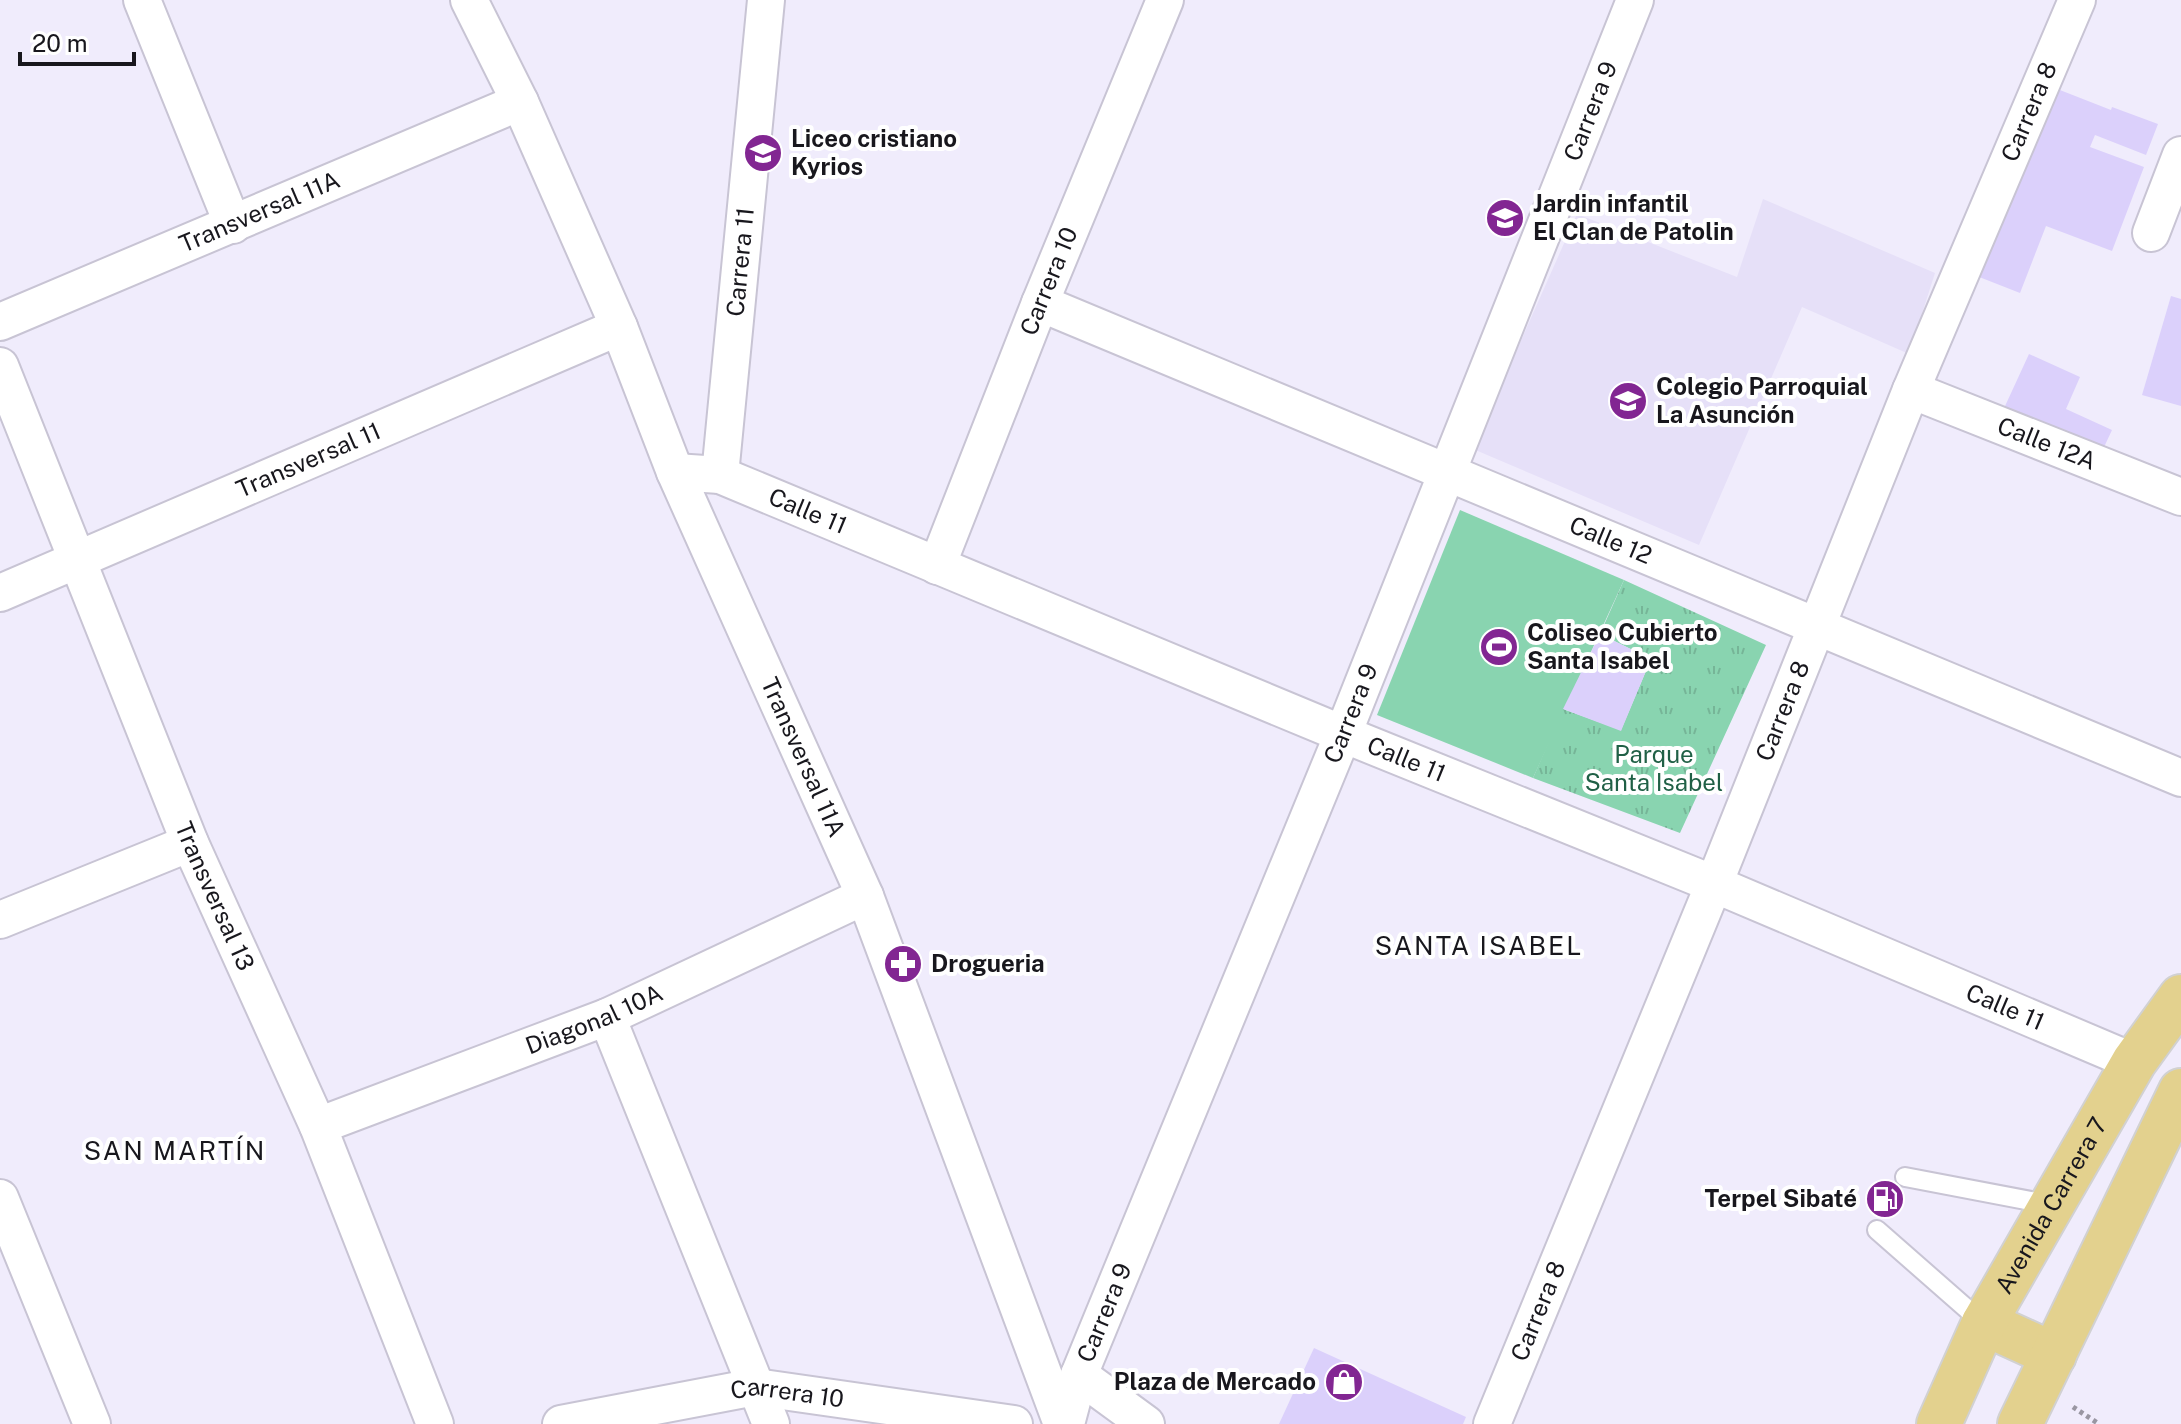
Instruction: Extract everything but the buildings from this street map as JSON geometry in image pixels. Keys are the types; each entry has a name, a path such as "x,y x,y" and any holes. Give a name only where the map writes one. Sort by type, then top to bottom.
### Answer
{"main road":[{"name":"Avenida Carrera 7","path":"1939,1424 1984,1323 2134,1062 2181,997"},
{"path":"2020,1424 2181,1091"},
{"path":"1984,1323 2054,1355"}],"street":[{"path":"142,0 233,225"},
{"name":"Transversal 11A","path":"469,0 520,102 619,327 675,472 865,896 1064,1424"},
{"name":"Carrera 11","path":"720,475 766,0"},
{"name":"Carrera 10","path":"937,566 1040,303 1165,0"},
{"name":"Carrera 9","path":"1064,1424 1079,1375 1343,734 1635,0"},
{"name":"Carrera 8","path":"1492,1424 1714,884 1911,390 2077,0"},
{"name":"Transversal 11A","path":"0,322 520,102"},
{"path":"2151,233 2181,155"},
{"name":"Calle 12","path":"1040,303 2181,778"},
{"name":"Transversal 11","path":"0,593 619,327"},
{"name":"Transversal 13","path":"0,366 190,843 318,1126 435,1424"},
{"name":"Calle 12A","path":"1911,390 2181,497"},
{"name":"Calle 11","path":"675,472 720,475 1343,734 1714,884 2134,1062"},
{"path":"0,920 190,843"},
{"name":"Diagonal 10A","path":"318,1126 607,1017 865,896"},
{"path":"607,1017 771,1424"},
{"path":"0,1198 92,1424"},
{"path":"1079,1375 1146,1424"},
{"name":"Carrera 10","path":"561,1424 755,1387 1014,1424"}],"lane":[{"path":"1905,1177 2052,1205"},
{"path":"1877,1230 1984,1323"}],"shaded area":[{"name":"Colegio Parroquial La Asunción","path":"1763,199 1935,273 1909,354 1802,307 1699,545 1473,449 1577,214 1737,277"}],"green space":[{"name":"Coliseo Cubierto Santa Isabel","path":"1460,510 1624,580 1533,778 1377,715"},
{"name":"Parque Santa Isabel","path":"1624,580 1766,645 1680,833 1533,778 1563,709 1621,730 1651,659 1600,634"}],"place":[{"name":"Liceo cristiano Kyrios","path":"763,153"},
{"name":"Jardin infantil El Clan de Patolin","path":"1505,218"},
{"name":"Colegio Parroquial La Asunción","path":"1628,401"},
{"name":"Coliseo Cubierto Santa Isabel","path":"1499,647"},
{"name":"Drogueria","path":"903,964"},
{"name":"Terpel Sibaté","path":"1885,1199"},
{"name":"Plaza de Mercado","path":"1344,1382"}],"district":[{"name":"SANTA ISABEL","path":"1479,946"},
{"name":"SAN MARTÍN","path":"175,1151"}]}
